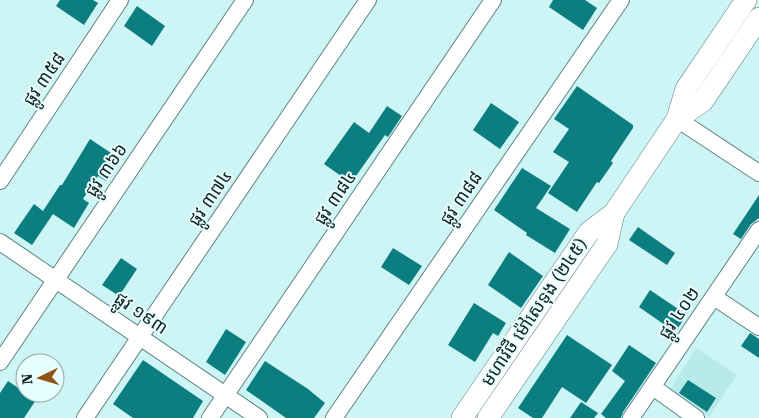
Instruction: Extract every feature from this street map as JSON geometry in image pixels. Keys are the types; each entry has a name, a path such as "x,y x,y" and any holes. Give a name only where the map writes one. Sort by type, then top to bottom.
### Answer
{"main road":[{"name":"មហាវិថី ម៉ៅសេទុង (២៤៥)","path":"462,418 589,232 614,213 677,119 686,89 746,0"},
{"name":"មហាវិថី ម៉ៅសេទុង (២៤៥)","path":"677,119 703,101 759,18"},
{"name":"មហាវិថី ម៉ៅសេទុង (២៤៥)","path":"488,418 607,244 614,213"}],"street":[{"name":"ផ្លូវ ៣៥៨","path":"0,181 120,0"},
{"name":"ផ្លូវ ៣៦៦","path":"0,362 245,0"},
{"name":"ផ្លូវ ៣៧៤","path":"84,418 368,0"},
{"name":"ផ្លូវ ៣៨៤","path":"210,418 494,0"},
{"name":"ផ្លូវ ៣៨៨","path":"334,418 621,0"},
{"path":"677,119 759,173"},
{"name":"ផ្លូវ ៤០២","path":"631,418 759,230"},
{"name":"ផ្លូវ ១៩៣","path":"0,242 259,418"},
{"path":"714,297 759,327"},
{"path":"653,387 696,418"}],"shaded area":[{"path":"696,348 737,375 709,417 669,391"}],"building":[{"path":"60,0 93,0 98,3 84,25 56,6"},
{"path":"553,0 585,0 597,8 583,30 549,7"},
{"path":"137,6 165,26 152,46 124,26"},
{"path":"577,86 633,125 633,128 611,161 613,163 599,183 597,182 577,212 548,193 569,162 553,152 569,129 554,119"},
{"path":"491,103 519,122 500,149 473,130"},
{"path":"387,106 402,116 388,137 385,135 351,183 324,164 354,122 369,133"},
{"path":"90,139 120,159 106,181 98,176 83,199 89,203 74,228 53,214 32,245 14,233 34,204 43,211 60,185 62,185"},
{"path":"522,168 551,186 536,208 570,229 555,253 526,235 527,233 494,210"},
{"path":"759,195 759,218 751,224 741,239 733,234"},
{"path":"638,227 675,253 667,265 629,240"},
{"path":"393,248 422,266 409,285 381,267"},
{"path":"509,252 543,276 521,308 488,285"},
{"path":"121,258 137,269 119,296 102,285"},
{"path":"650,290 687,315 675,332 639,307"},
{"path":"474,303 506,323 498,336 493,333 475,362 448,345"},
{"path":"226,329 246,342 225,375 206,362"},
{"path":"750,333 759,339 759,358 741,346"},
{"path":"567,335 612,365 586,403 562,387 542,418 533,418 518,408"},
{"path":"629,345 656,363 623,412 621,418 606,418 601,414 625,381 612,371"},
{"path":"143,360 203,401 193,418 133,418 113,404"},
{"path":"265,361 308,389 325,403 314,418 286,418 246,390"},
{"path":"688,380 716,398 707,412 679,393"},
{"path":"8,381 15,386 15,403 34,403 24,418 0,418 0,393"},
{"path":"581,402 598,413 594,418 570,418"}]}
